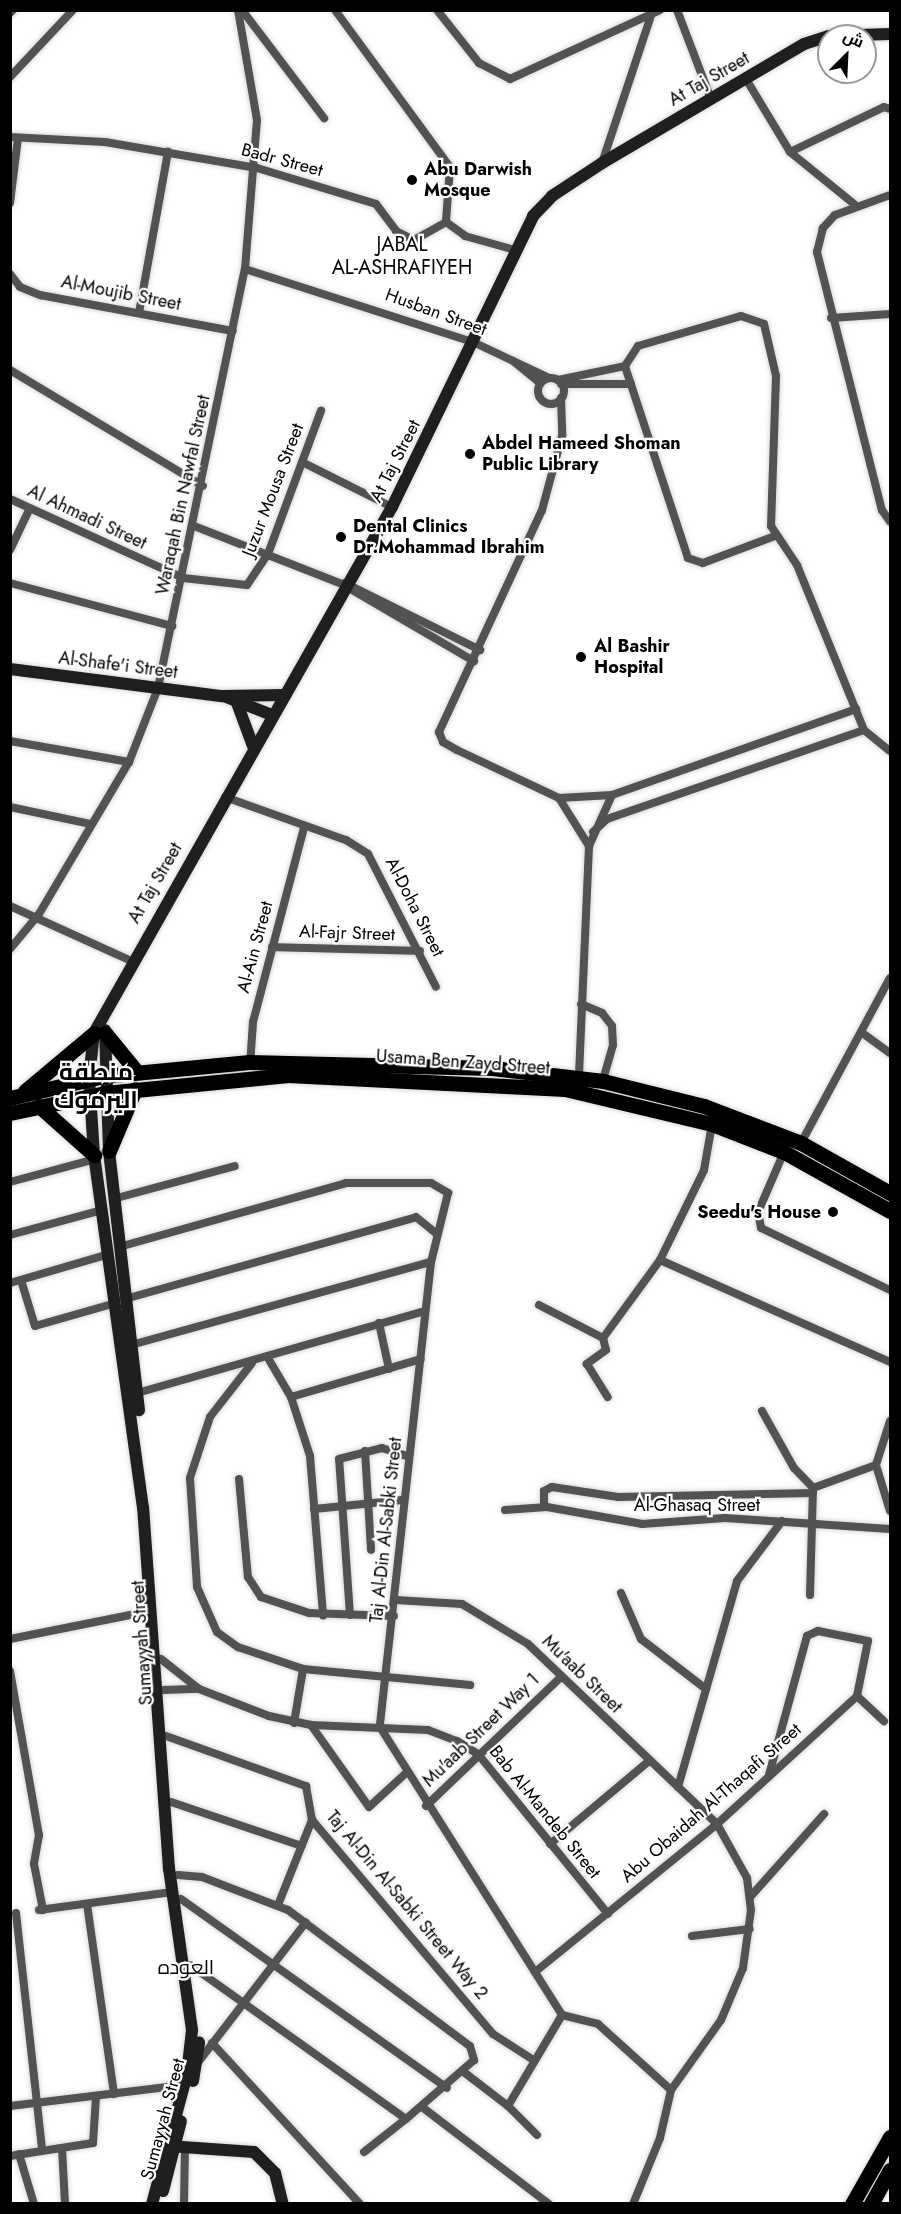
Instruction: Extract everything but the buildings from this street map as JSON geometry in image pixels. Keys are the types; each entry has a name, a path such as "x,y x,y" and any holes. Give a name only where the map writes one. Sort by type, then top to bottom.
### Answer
{"highway":[{"path":"16,1096 100,1033 137,1072"},
{"name":"Usama Ben Zayd Street","path":"16,1096 96,1077 137,1072 421,1063 579,1078 603,1081 705,1107 801,1143 891,1193"},
{"name":"Usama Ben Zayd Street","path":"10,1113 105,1094 250,1070 367,1075 565,1089 712,1124 784,1152 891,1211"},
{"path":"39,1106 99,1155 135,1089"},
{"path":"852,2204 891,2137"},
{"path":"871,2204 891,2170"}],"street":[{"path":"10,77 73,10"},
{"path":"240,10 324,118"},
{"name":"Waraqah Bin Nawfal Street","path":"10,949 39,914 129,762 158,688 203,486 245,269 257,168 257,120 240,10"},
{"path":"334,10 450,167 446,222 465,236 515,250"},
{"path":"437,10 479,63 510,79 656,12"},
{"path":"677,10 711,99"},
{"path":"602,163 656,12"},
{"name":"At Taj Street","path":"100,1033 102,1018 131,961 392,507 473,342 515,250 543,203 602,163 711,99 817,42"},
{"path":"746,79 790,152 854,204"},
{"path":"790,152 884,107 891,109"},
{"path":"10,203 14,138"},
{"name":"Badr Street","path":"14,138 88,140 257,168 376,204 396,231 414,240 446,222"},
{"path":"139,313 168,152"},
{"path":"891,195 854,204 835,215 818,240 831,318 882,510 891,522"},
{"name":"Husban Street","path":"245,269 473,342 556,381 631,384"},
{"name":"Al-Moujib Street","path":"10,274 20,287 40,295 233,331"},
{"path":"831,318 891,314"},
{"path":"540,383 625,366 638,346 749,316 764,324 776,389 775,536 797,566 864,730 891,751"},
{"name":"Husban Street","path":"511,359 540,383 543,401 561,398"},
{"path":"625,366 690,561 703,563 775,536"},
{"path":"10,370 203,486"},
{"path":"556,381 561,398 554,475 480,650 442,720 442,742 559,798 612,795 856,709"},
{"name":"Juzur Mousa Street","path":"183,578 247,585 268,554 321,411"},
{"path":"302,462 392,507"},
{"name":"Al Ahmadi Street","path":"10,499 29,510 183,578"},
{"path":"10,550 29,510"},
{"path":"194,526 346,585 480,650"},
{"path":"10,583 172,626"},
{"path":"384,604 474,661"},
{"name":"Al-Shafe'i Street","path":"10,669 222,696 284,694"},
{"name":"Al-Shafe'i Street","path":"222,696 272,715"},
{"path":"237,703 253,746"},
{"path":"593,832 607,819 864,730"},
{"path":"10,741 129,762"},
{"path":"579,1078 589,846 593,832 612,795"},
{"name":"Al-Doha Street","path":"224,796 304,827 346,840 368,854 420,951 436,987"},
{"path":"559,798 589,846"},
{"path":"10,807 91,824"},
{"name":"Al-Ain Street","path":"250,1070 253,1022 304,827"},
{"path":"10,906 39,914 131,961"},
{"name":"Al-Fajr Street","path":"272,947 420,951"},
{"path":"801,1143 891,978"},
{"path":"581,1004 602,1013 615,1036 603,1081"},
{"path":"861,1032 891,1053"},
{"path":"96,1077 100,1033"},
{"name":"Sumayyah Street","path":"96,1077 105,1094 99,1155 113,1199 114,1251 143,1508 150,1611 192,2030 175,2146 152,2204"},
{"name":"Sumayyah Street","path":"96,1077 89,1097 99,1155 102,1210 114,1251"},
{"path":"603,1338 660,1260 704,1170 712,1124"},
{"path":"784,1152 758,1212 761,1228 891,1290"},
{"path":"10,1182 99,1155"},
{"path":"113,1199 235,1166"},
{"name":"Taj Al-Din Al-Sabki Street","path":"114,1251 349,1182 439,1184 449,1200 436,1233 431,1262 403,1500 396,1600 380,1727"},
{"path":"10,1235 102,1210"},
{"path":"21,1280 35,1326 416,1217 436,1233"},
{"path":"10,1283 114,1251"},
{"path":"660,1260 891,1362"},
{"path":"131,1345 431,1262"},
{"name":"Sumayyah Street","path":"121,1301 131,1345 137,1392 161,1659 178,1875 177,1895 190,1965 199,2061 160,2204"},
{"path":"539,1305 603,1338 606,1350 587,1364 608,1397"},
{"path":"137,1392 252,1363 425,1311"},
{"path":"379,1323 389,1370"},
{"path":"268,1358 291,1397 310,1456 324,1615"},
{"path":"291,1397 421,1359"},
{"path":"252,1363 210,1417 193,1457 190,1504 197,1587 207,1616 228,1641 303,1669 470,1685"},
{"path":"762,1411 794,1468 813,1490 814,1525 810,1595"},
{"path":"891,1421 876,1465 891,1511"},
{"path":"350,1615 339,1459 365,1451 388,1448 409,1457"},
{"path":"365,1451 371,1550"},
{"path":"544,1507 544,1491 552,1487 618,1497 813,1490 876,1465"},
{"path":"239,1479 250,1583 269,1603 324,1615 394,1616"},
{"path":"314,1509 403,1500"},
{"name":"Al-Ghasaq Street","path":"505,1510 544,1507 642,1524 725,1518 891,1529"},
{"path":"678,1787 737,1581 782,1521"},
{"path":"621,1593 641,1640 706,1689"},
{"name":"Mu'aab Street","path":"396,1600 437,1600 475,1610 528,1644 560,1678 717,1824 739,1859 751,1896 750,1929 730,2003 671,2090"},
{"path":"10,1639 150,1611"},
{"path":"769,1775 807,1636 818,1631 862,1639 870,1647 856,1696 884,1721"},
{"path":"161,1659 199,1689"},
{"path":"294,1723 303,1669"},
{"path":"10,1671 39,1835 34,1864 40,1910 177,1895 447,2088"},
{"name":"Mu'aab Street Way 1","path":"426,1806 560,1678"},
{"path":"163,1690 199,1689"},
{"name":"Bab Al-Mandeb Street","path":"199,1689 294,1723 437,1732 478,1754 608,1914"},
{"name":"Abu Obaidah Al-Thaqafi Street","path":"535,1972 717,1824 856,1696"},
{"path":"311,1725 369,1807 405,1773"},
{"path":"380,1727 405,1773 562,2015 598,2024 671,2090 660,2138 633,2204"},
{"name":"Taj Al-Din Al-Sabki Street Way 2","path":"166,1737 295,1778 310,1790 312,1820 493,2034 532,2059"},
{"path":"550,1844 649,1761"},
{"path":"171,1802 302,1846"},
{"path":"751,1896 824,1814"},
{"path":"278,1905 312,1820"},
{"path":"178,1875 202,1877 278,1905 306,1922 470,2046 475,2056 465,2073 364,2152"},
{"path":"87,1904 114,2094"},
{"path":"16,1913 39,2102 42,2149"},
{"path":"199,2061 306,1922"},
{"path":"692,1936 750,1929"},
{"path":"190,1965 246,2001 406,2119"},
{"path":"508,2106 532,2059 562,2015"},
{"path":"212,2043 360,2204"},
{"path":"465,2073 508,2106 537,2135"},
{"path":"10,2106 184,2085"},
{"path":"34,2204 15,2155 42,2149 62,2148 96,2139 96,2097"},
{"path":"422,2107 549,2204"},
{"path":"184,2204 175,2146 255,2152 275,2173 283,2204"},
{"path":"62,2148 65,2204"}],"place":[{"name":"Abu Darwish Mosque","path":"412,180"},
{"name":"Abdel Hameed Shoman Public Library","path":"470,454"},
{"name":"Dental Clinics Dr.Mohammad Ibrahim","path":"341,537"},
{"name":"Al Bashir Hospital","path":"581,657"},
{"name":"Seedu's House","path":"833,1212"}],"district":[{"name":"JABAL AL-ASHRAFIYEH","path":"402,256"},
{"name":"منطقة اليرموك","path":"96,1086"},
{"name":"العوده","path":"186,1967"}]}
